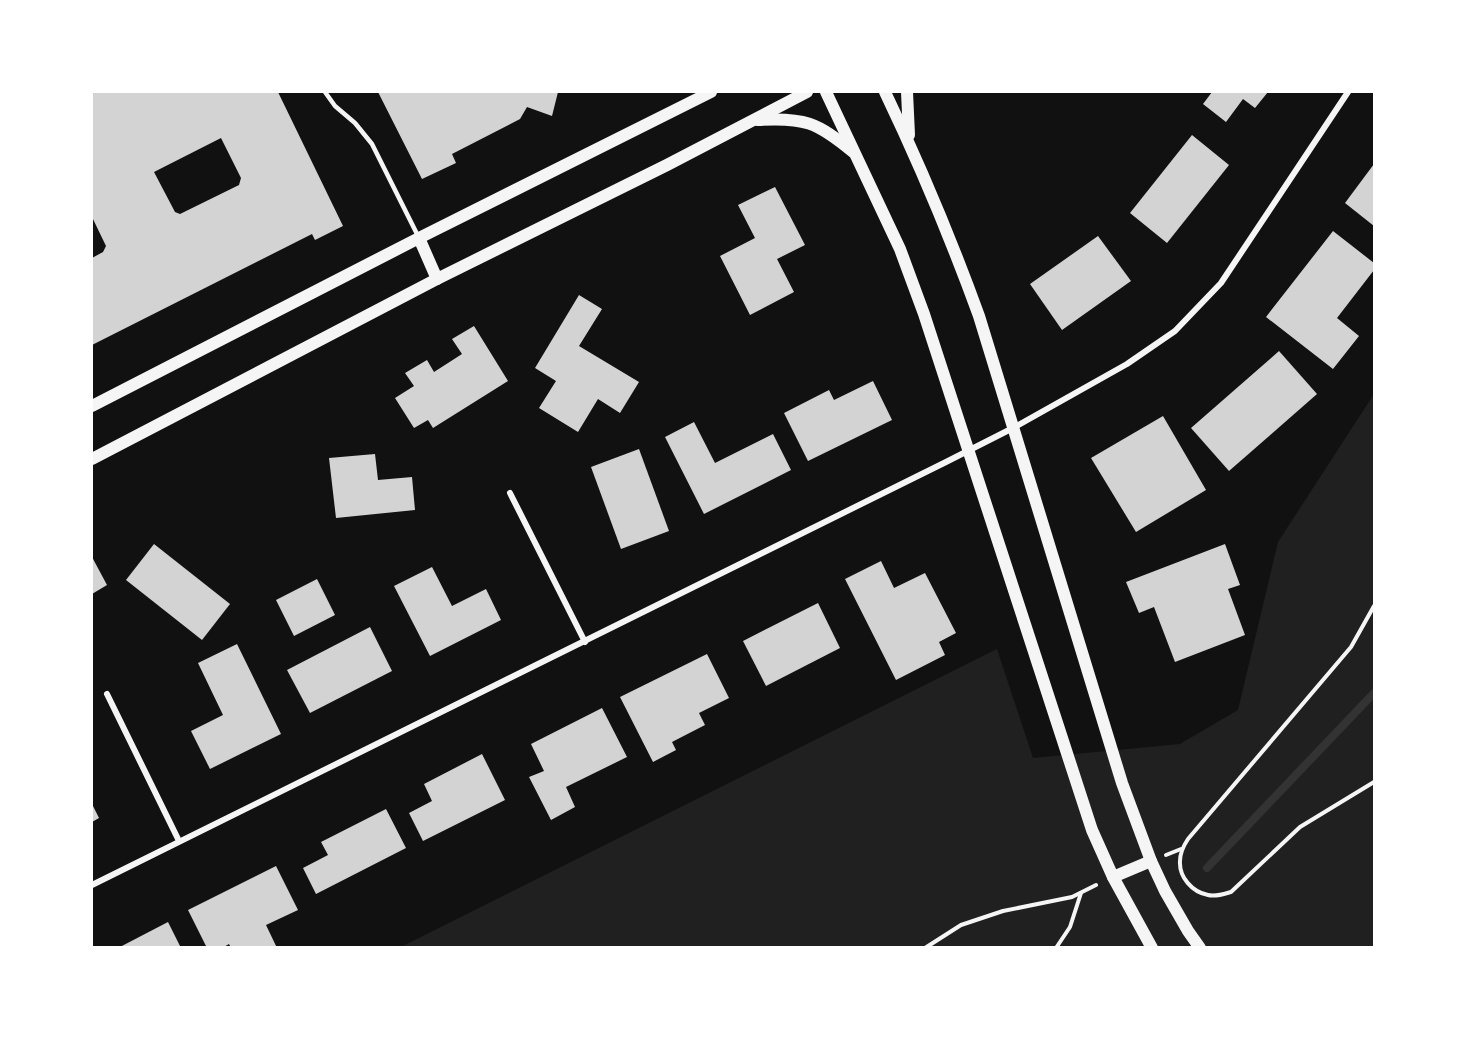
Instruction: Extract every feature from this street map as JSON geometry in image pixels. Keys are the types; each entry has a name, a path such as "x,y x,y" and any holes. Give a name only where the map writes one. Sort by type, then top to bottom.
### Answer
{"main road":[{"path":"92,406 698,96 711,92"},
{"path":"92,459 437,279 667,165 807,92"},
{"path":"826,92 900,249 924,314 1092,830 1113,877 1152,948"},
{"path":"885,92 955,248 979,316 1122,783 1151,861 1165,891 1200,948"},
{"path":"907,92 909,142"},
{"path":"750,121 783,119 804,122 820,127 856,154"},
{"path":"419,238 437,279"},
{"path":"1113,877 1151,861"}],"street":[{"path":"92,885 1013,428 1127,364 1175,331 1221,283 1348,92"},
{"path":"510,493 585,642"},
{"path":"107,694 179,841"}],"lane":[{"path":"325,92 335,106 355,123 372,144 419,238"}],"path":[{"path":"1374,606 1351,647 1188,838 1182,849 1180,861 1182,872 1188,883 1197,891 1220,896 1231,891 1300,827 1374,782"},
{"path":"925,948 961,925 1002,911 1072,897 1113,877"},
{"path":"1056,948 1070,927 1082,892"}],"shaded area":[{"path":"1374,394 1374,947 399,948 997,649 1033,758 1180,744 1238,710 1278,542"}],"building":[{"path":"92,92 278,92 343,226 315,240 312,234 92,345 92,258 103,252 106,246 92,217","holes":["221,138 241,178 239,185 180,214 175,212 154,172"]},
{"path":"378,92 558,92 552,116 527,107 520,119 452,154 456,163 422,179"},
{"path":"1212,92 1268,92 1255,108 1243,99 1226,122 1203,104"},
{"path":"1192,135 1229,165 1167,243 1130,213"},
{"path":"1374,164 1374,226 1345,203"},
{"path":"775,187 805,245 777,259 794,292 750,315 720,256 755,238 738,205"},
{"path":"1333,231 1374,263 1374,270 1337,318 1359,336 1333,369 1266,317"},
{"path":"1098,236 1131,281 1062,330 1030,284"},
{"path":"579,295 602,309 579,346 639,382 620,413 598,399 578,432 539,408 556,381 535,368"},
{"path":"474,326 508,381 433,428 428,420 414,428 395,398 414,386 405,373 427,360 434,372 462,354 452,339"},
{"path":"1279,351 1317,394 1229,471 1191,428"},
{"path":"873,381 892,420 808,461 784,413 829,390 834,400"},
{"path":"1163,416 1206,490 1136,532 1091,458"},
{"path":"694,422 715,463 773,434 791,470 704,514 665,437"},
{"path":"639,449 669,531 621,549 591,467"},
{"path":"375,454 378,480 412,477 415,510 336,518 329,458"},
{"path":"154,544 230,604 202,640 126,580"},
{"path":"1225,544 1240,585 1228,589 1245,635 1175,662 1154,607 1139,613 1126,582"},
{"path":"92,557 107,585 92,594"},
{"path":"881,561 894,588 925,573 956,633 939,642 945,655 896,680 845,579"},
{"path":"432,567 452,606 486,589 501,620 430,656 394,586"},
{"path":"317,579 335,615 294,636 276,600"},
{"path":"818,603 840,648 766,686 743,641"},
{"path":"370,627 392,671 310,713 287,670"},
{"path":"237,644 281,734 210,769 191,731 223,715 198,663"},
{"path":"707,654 729,698 699,713 705,725 672,742 676,750 653,762 620,697"},
{"path":"602,708 627,757 566,787 575,807 551,820 529,777 544,771 531,744"},
{"path":"482,754 505,800 423,841 409,813 432,801 424,784"},
{"path":"92,804 99,818 92,822"},
{"path":"386,809 406,848 316,894 303,868 328,855 321,842"},
{"path":"276,866 298,910 266,925 277,948 231,948 229,944 222,948 207,948 188,910"},
{"path":"168,922 181,948 118,948"}],"waterway":[{"path":"1207,868 1374,693"}]}
